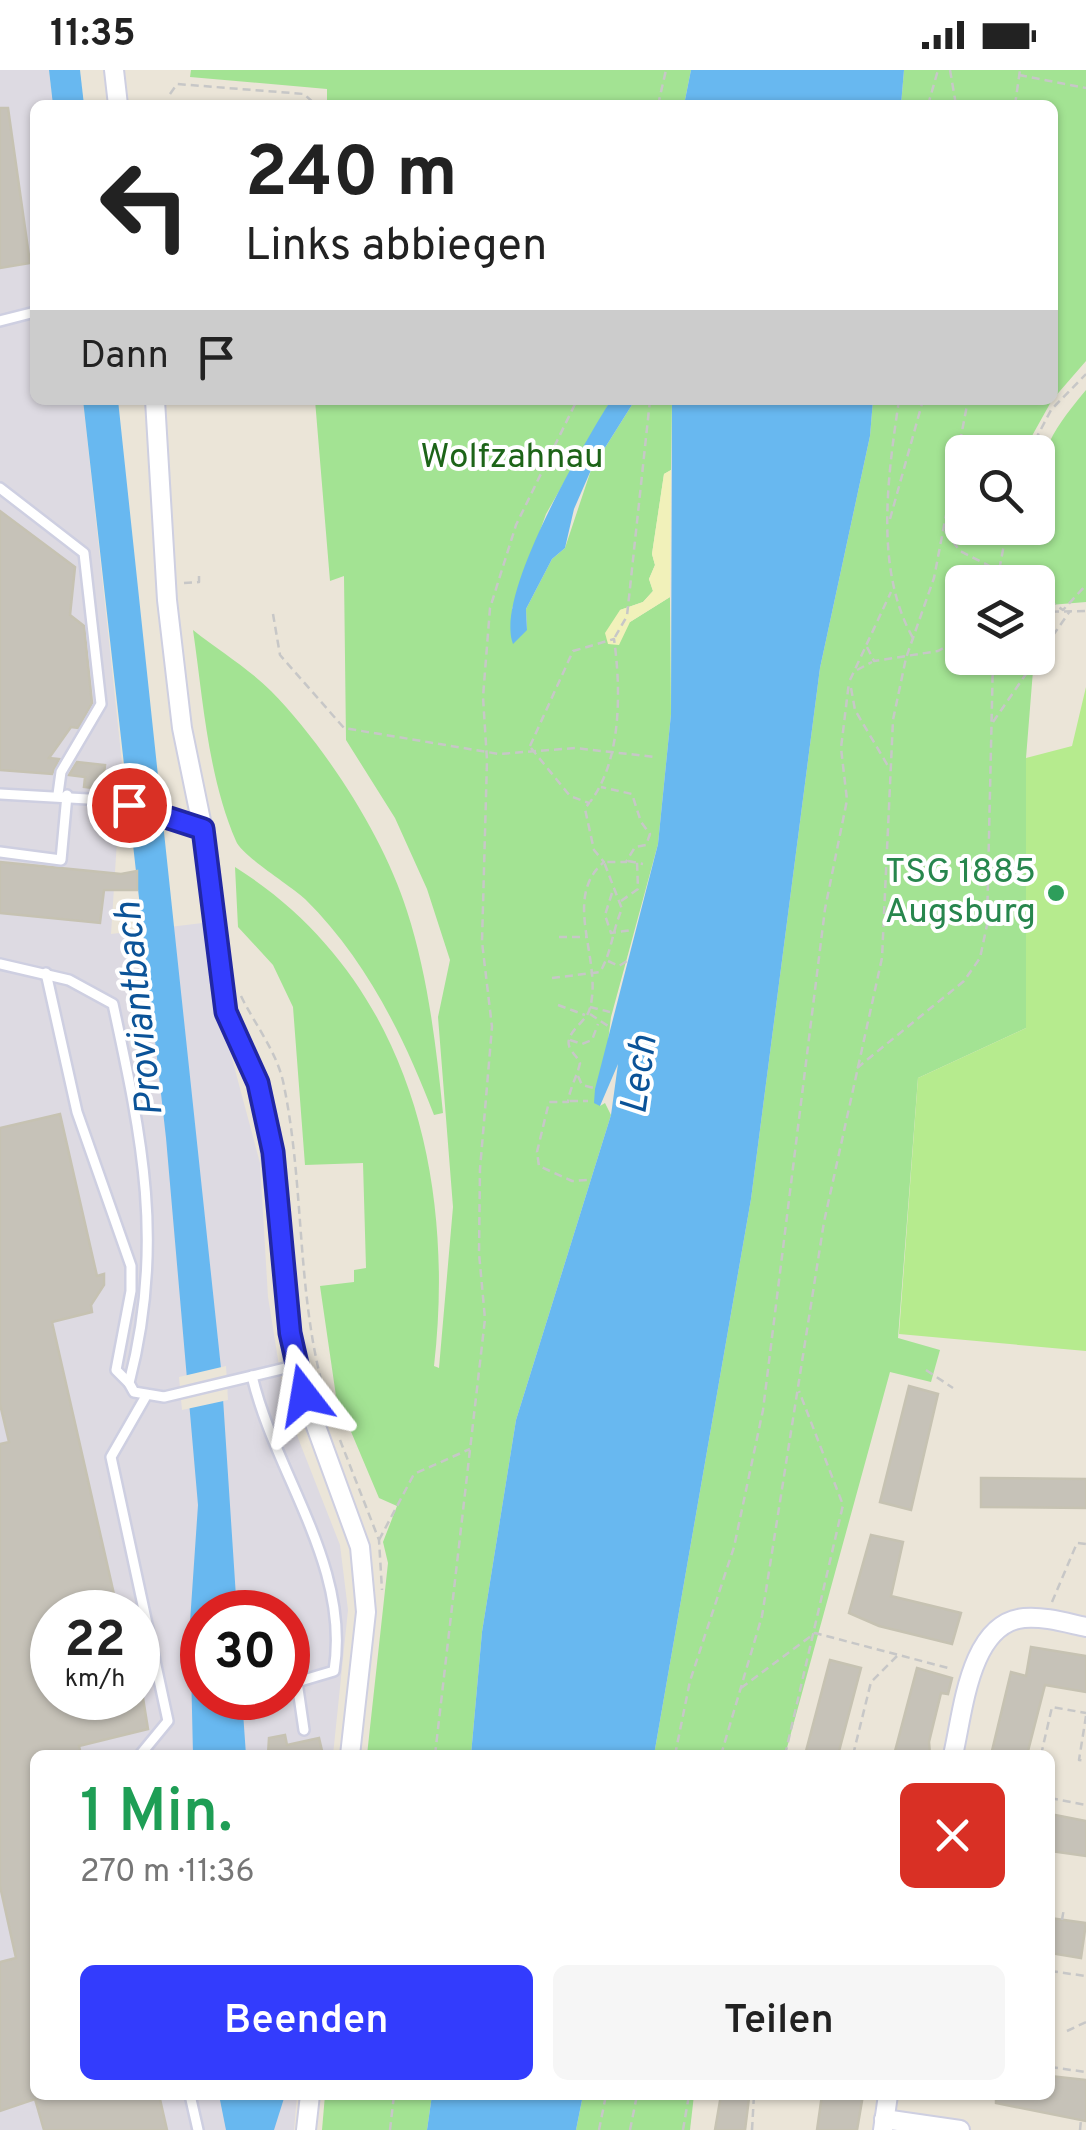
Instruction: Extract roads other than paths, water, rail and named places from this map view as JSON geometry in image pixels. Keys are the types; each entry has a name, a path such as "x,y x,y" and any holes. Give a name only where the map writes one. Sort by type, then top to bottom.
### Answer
{"street":[{"path":"114,70 117,100"},
{"path":"155,405 182,728 203,829 226,1012 258,1083 273,1152 294,1366 360,1547 366,1612 351,1750"},
{"path":"954,1750 973,1675 994,1632 1024,1618 1086,1626"},
{"path":"306,2130 309,2100"},
{"path":"883,2124 960,2130"}],"lane":[{"path":"0,321 30,313"},
{"path":"0,488 84,554 101,704 60,772 61,860 0,852"},
{"path":"0,794 63,794 109,800 203,829"},
{"path":"0,964 46,973 113,1004 143,1140 149,1264 129,1383"},
{"path":"46,973 77,1112 131,1266 116,1370 134,1392 164,1397 294,1366"},
{"path":"246,1377 324,1564 337,1621 334,1671 297,1682 304,1730"},
{"path":"144,1750 168,1721 112,1457 146,1396"},
{"path":"191,2100 198,2130"}],"water":[{"path":"49,70 80,70 83,100 52,100"},
{"path":"691,70 904,70 901,100 685,100"},
{"path":"84,405 119,405 221,1368 236,1590 192,1590 198,1505 166,1138"},
{"path":"608,405 632,405 591,470 574,509 565,548 552,559 526,609 527,630 513,644 511,621 516,592 528,557"},
{"name":"Lech","path":"672,405 873,405 870,436 820,668 751,1199 655,1750 471,1750 482,1632 516,1420 611,1115 618,1064 600,1106 594,1103 595,1089 658,844 671,714"},
{"path":"192,1720 244,1720 246,1750 193,1750"},
{"path":"220,2100 283,2100 274,2130 226,2130"},
{"path":"431,2100 582,2100 576,2130 427,2130"}],"place":[{"name":"TSG 1885 Augsburg","path":"1056,893"}],"park label":[{"name":"Wolfzahnau","path":"512,458"}],"water label":[{"name":"Proviantbach","path":"141,1009"}]}
